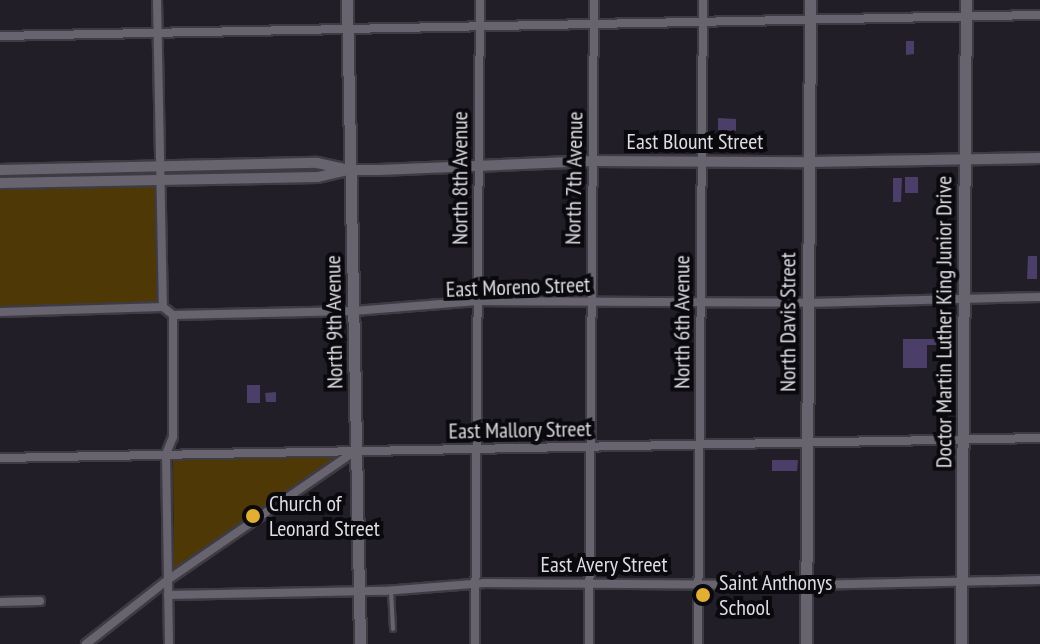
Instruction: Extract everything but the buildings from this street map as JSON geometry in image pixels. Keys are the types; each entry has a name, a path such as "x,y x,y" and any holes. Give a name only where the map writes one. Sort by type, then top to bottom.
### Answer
{"main road":[{"name":"North 9th Avenue","path":"347,0 360,644"},
{"name":"North Davis Street","path":"806,644 810,0"},
{"name":"Doctor Martin Luther King Junior Drive","path":"961,644 966,0"}],"street":[{"path":"157,0 163,307"},
{"name":"North 8th Avenue","path":"475,644 480,0"},
{"name":"North 7th Avenue","path":"589,644 594,0"},
{"name":"North 6th Avenue","path":"698,644 703,0"},
{"path":"0,36 1040,15"},
{"name":"East Blount Street","path":"0,183 318,177 350,170 478,163 1040,158"},
{"name":"East Blount Street","path":"0,170 317,163 350,170"},
{"name":"East Moreno Street","path":"173,315 354,311 478,301 808,303 1040,297"},
{"path":"0,312 163,307 173,315 173,437 166,454 169,644"},
{"name":"East Mallory Street","path":"0,458 1040,438"},
{"path":"86,644 169,579 355,451"},
{"name":"East Avery Street","path":"168,595 391,591 475,584 806,585 1040,580"},
{"path":"0,602 40,601"}],"lane":[{"path":"391,591 393,629"}],"shaded area":[{"path":"156,184 157,302 0,307 0,188"},
{"path":"339,456 174,569 173,459"}],"place":[{"name":"Church of Leonard Street","path":"253,516"},
{"name":"Saint Anthonys School","path":"703,595"}]}
